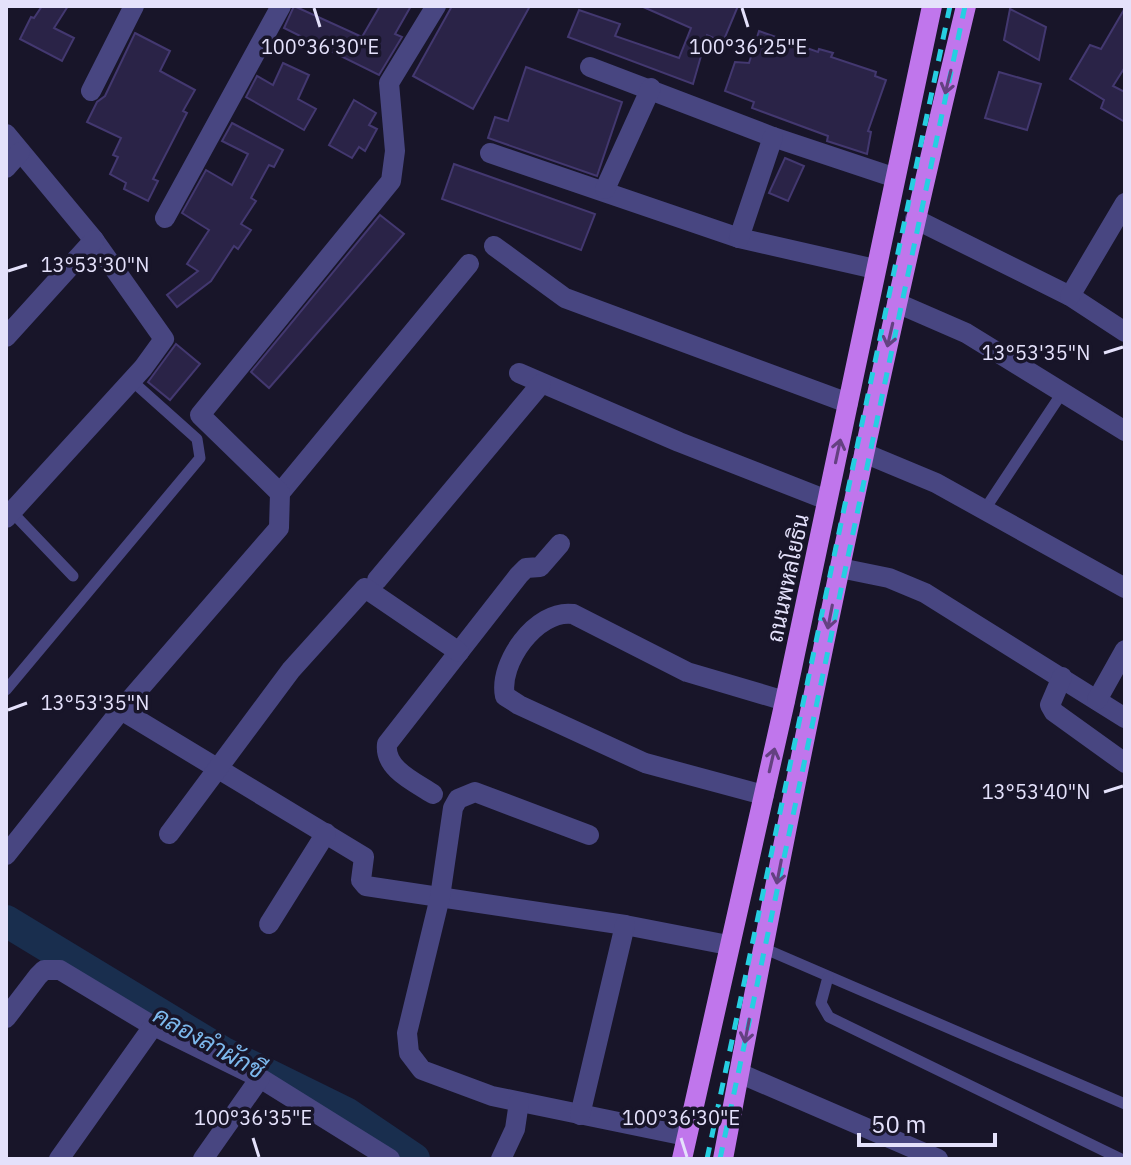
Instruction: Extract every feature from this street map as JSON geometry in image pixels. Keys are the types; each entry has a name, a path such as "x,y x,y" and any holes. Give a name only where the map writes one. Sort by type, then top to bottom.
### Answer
{"main road":[{"name":"ถนนพหลโยธิน","path":"682,1159 728,945 785,705 893,177 932,6"},
{"path":"723,1159 864,453 966,6"},
{"path":"785,705 812,709"},
{"path":"728,945 747,941 763,951"}],"street":[{"path":"91,91 134,6"},
{"path":"165,218 281,6"},
{"path":"280,493 200,415 391,181 395,151 389,83 436,6"},
{"path":"590,67 773,137 893,177"},
{"path":"605,189 651,88"},
{"path":"6,134 94,240 164,336 163,343 131,380 8,512"},
{"path":"739,238 773,137"},
{"path":"6,168 20,152"},
{"path":"490,153 605,189 739,238 875,269"},
{"path":"1070,296 1125,203"},
{"path":"915,219 1070,296 1125,332"},
{"path":"6,337 94,240"},
{"path":"494,246 565,298 848,403"},
{"path":"6,855 121,710 276,532 281,523 280,493 469,264"},
{"path":"897,303 966,333 1125,431"},
{"path":"519,373 827,500"},
{"path":"377,580 541,384"},
{"path":"864,453 936,483 983,512 1125,588"},
{"path":"433,794 396,769 389,761 387,744 519,575 526,568 540,567 560,544"},
{"path":"840,568 889,578 925,593 1125,718"},
{"path":"169,834 291,670 365,588 459,652"},
{"path":"764,795 645,763 519,705 505,696 504,682 530,630 543,618 560,612 573,614 687,672 785,705"},
{"path":"1097,700 1125,650"},
{"path":"1062,677 1050,705 1054,712 1125,763"},
{"path":"121,710 364,857 361,880 366,886 625,925 728,945"},
{"path":"589,835 475,792 463,795 453,808 440,897 407,1033 409,1053 422,1070 492,1096 686,1136"},
{"path":"269,924 326,833"},
{"path":"580,1115 625,925"},
{"path":"6,1018 38,976 52,969 260,1078 375,1155"},
{"path":"59,1159 154,1025"},
{"path":"739,1073 938,1159"},
{"path":"203,1159 260,1078"},
{"path":"501,1159 515,1129 519,1102"}],"lane":[{"path":"6,690 200,458 197,439 131,380"},
{"path":"983,512 1062,393"},
{"path":"8,512 73,576"},
{"path":"763,951 1125,1104"},
{"path":"828,977 821,1003 829,1017 1121,1159"}],"building":[{"path":"42,6 68,6 54,28 74,38 62,61 20,39 31,17 34,18"},
{"path":"294,6 362,37 380,6 411,6 395,34 402,37 379,75 284,28"},
{"path":"452,6 530,6 473,109 413,76"},
{"path":"641,6 738,6 723,42 707,35 693,84 568,37 579,10 620,24 615,36 679,58 691,28"},
{"path":"1125,8 1125,67 1113,86 1125,92 1125,122 1101,108 1104,100 1070,79 1090,45 1101,49"},
{"path":"1010,9 1046,27 1039,60 1004,40"},
{"path":"759,31 818,52 819,49 833,53 831,57 876,72 875,76 886,80 868,131 871,132 867,154 827,141 828,136 752,108 754,102 725,91 735,62 749,63"},
{"path":"135,33 170,51 160,71 195,90 183,111 187,113 153,179 158,181 148,201 124,189 126,183 110,174 118,157 113,155 121,138 87,122 97,102 105,96"},
{"path":"283,63 309,75 298,99 316,109 304,130 246,97 257,76 273,85"},
{"path":"526,67 622,102 597,176 488,138 495,117 508,121"},
{"path":"999,72 1041,84 1027,130 985,118"},
{"path":"354,100 376,113 369,125 377,129 365,151 359,147 352,158 329,145"},
{"path":"232,123 283,150 274,167 269,165 251,198 256,201 241,224 251,230 238,249 234,246 211,281 177,307 167,295 198,271 187,264 209,230 182,213 206,170 232,185 248,154 222,141"},
{"path":"785,158 804,166 788,201 769,193"},
{"path":"454,164 595,214 581,250 442,199"},
{"path":"380,215 404,234 269,388 251,372"},
{"path":"176,344 200,364 170,400 148,382"}],"waterway":[{"name":"คลองลำผักชี","path":"6,921 222,1052 346,1113 414,1159"}],"railway":[{"path":"707,1159 950,6"},
{"path":"720,1159 965,6"}]}
